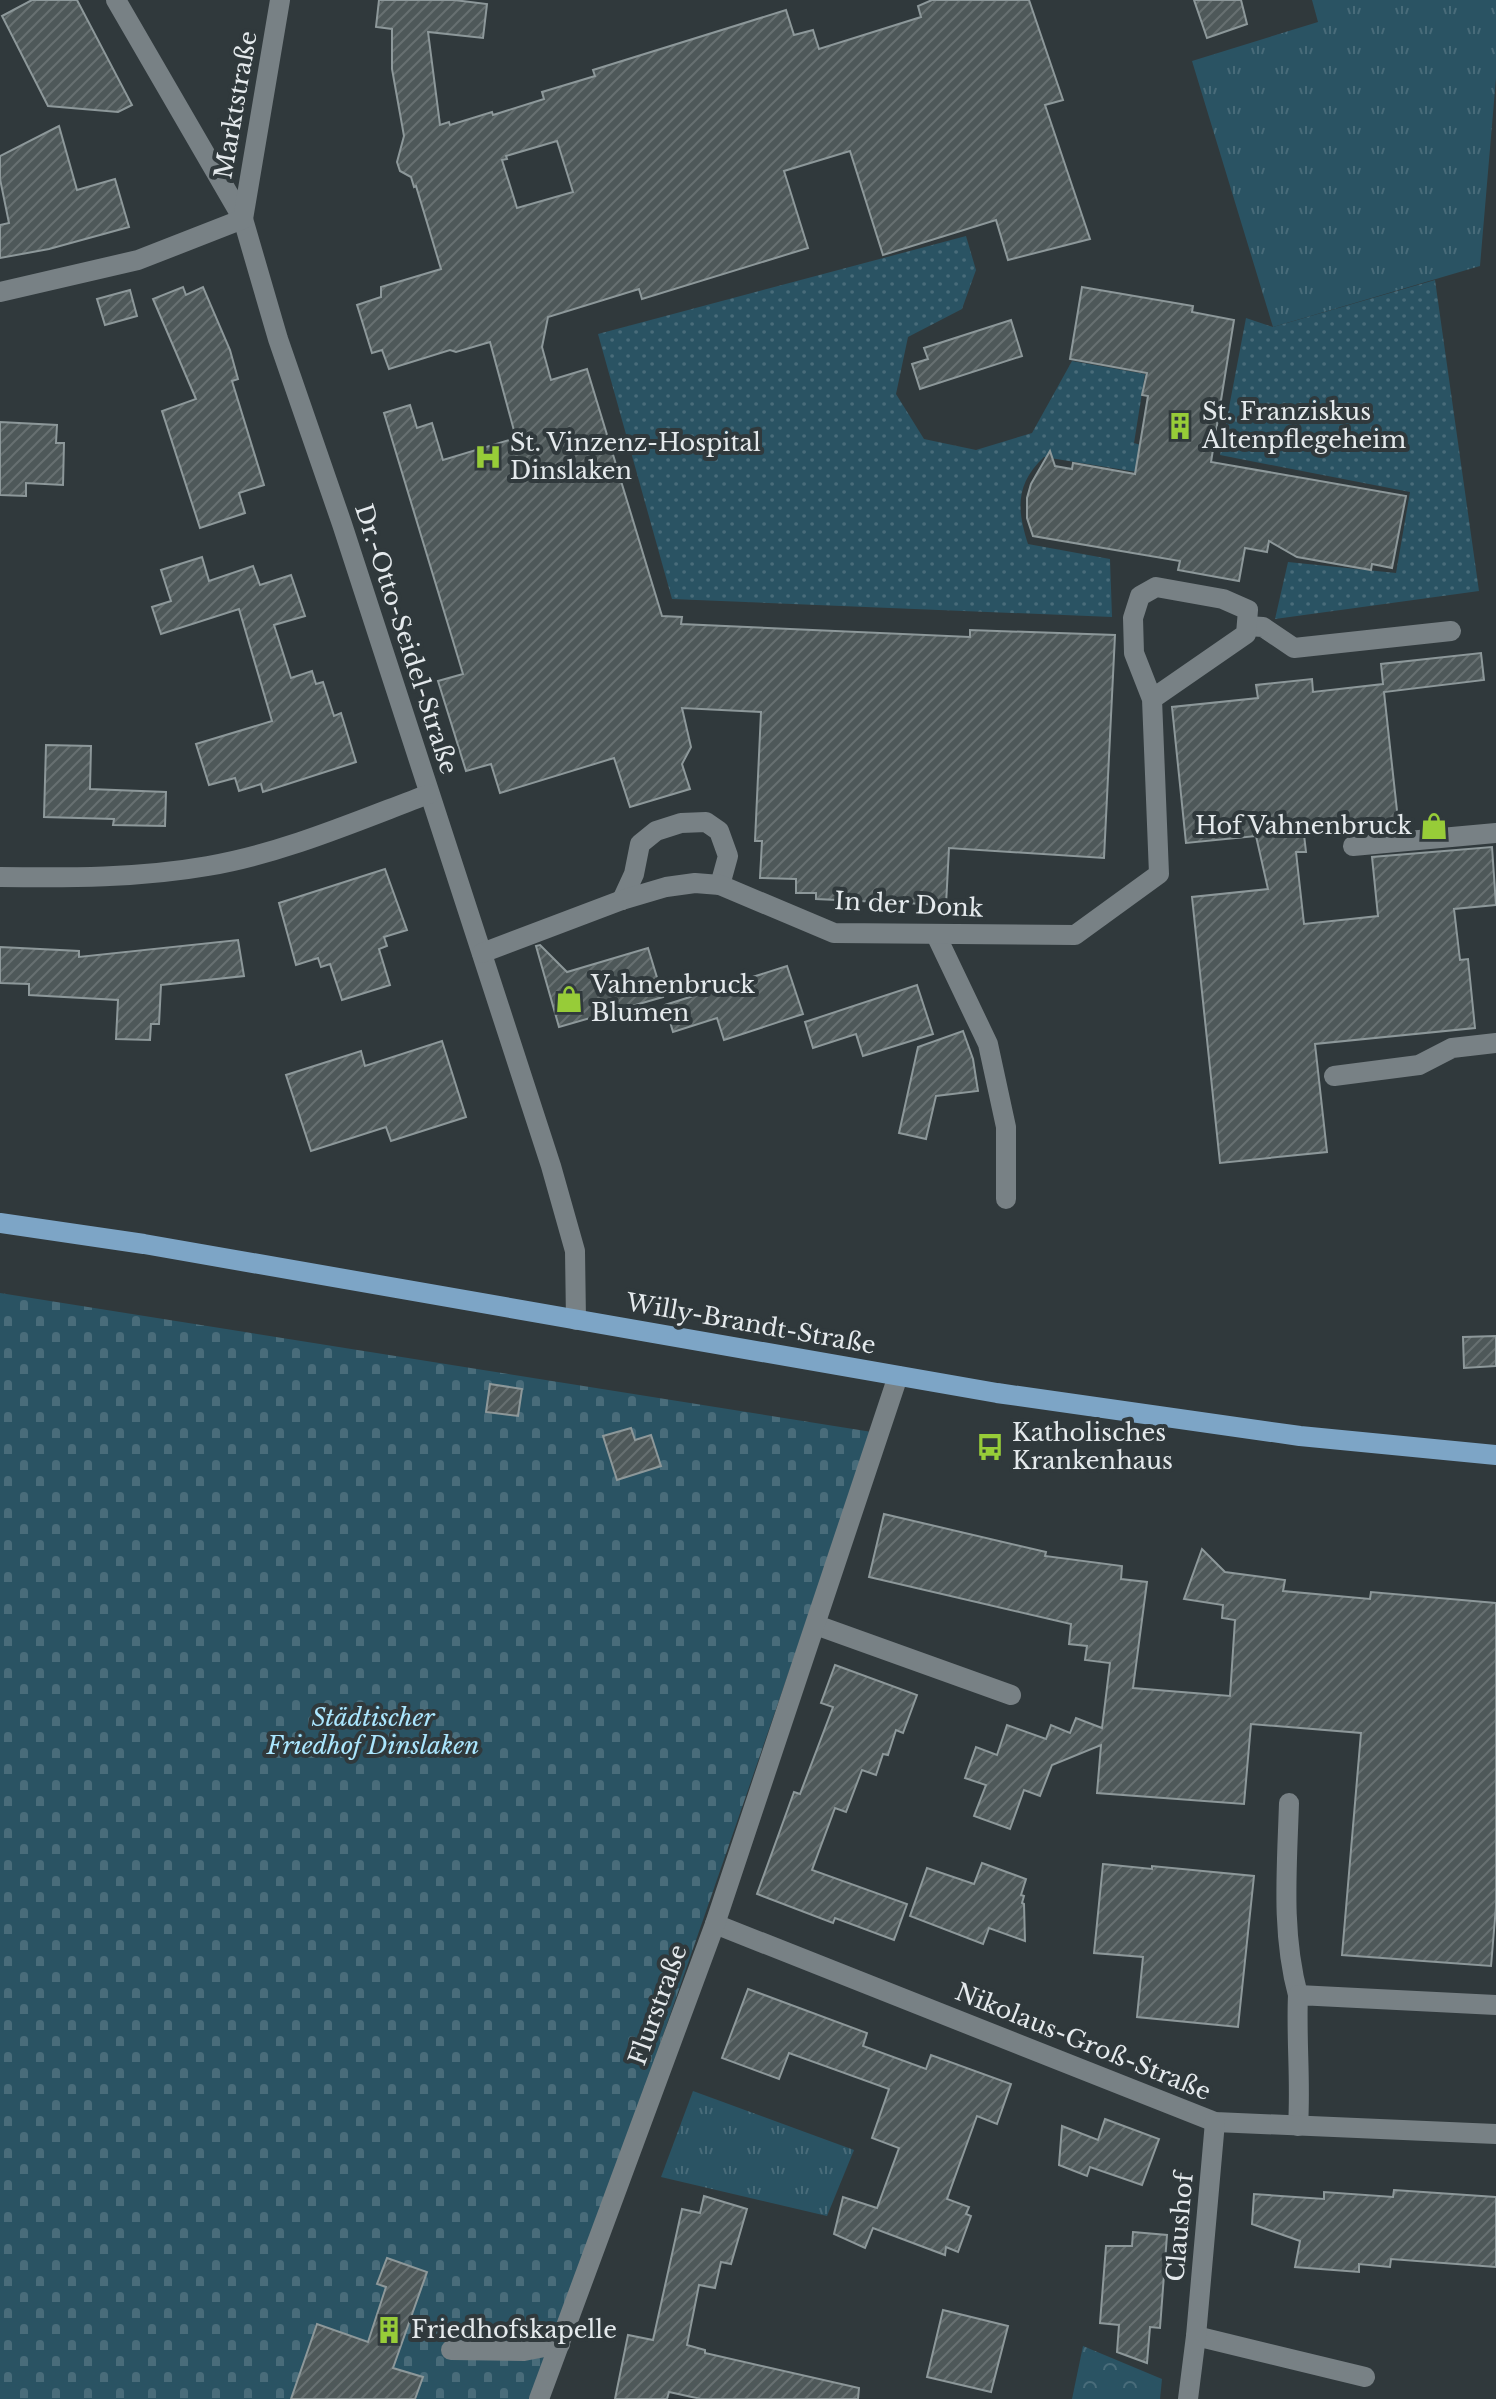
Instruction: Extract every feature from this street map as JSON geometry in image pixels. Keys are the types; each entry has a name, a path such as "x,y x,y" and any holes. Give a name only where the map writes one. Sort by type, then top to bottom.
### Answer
{"main road":[{"name":"Willy-Brandt-Straße","path":"0,1223 144,1244 997,1393 1285,1434 1496,1455"}],"street":[{"name":"Dr.-Otto-Seidel-Straße","path":"116,0 243,219 278,339 342,524 551,1166 575,1251 576,1320"},
{"name":"Marktstraße","path":"243,219 280,0"},
{"path":"0,292 138,260 243,219"},
{"name":"In der Donk","path":"482,953 622,900 666,887 695,883 720,885 834,933 1075,935 1159,874 1152,699 1134,653 1133,618 1140,596 1156,587 1223,599 1248,610 1247,626"},
{"path":"1152,699 1246,634 1247,626 1263,627 1294,648 1451,631"},
{"path":"0,877 71,879 209,866 299,843 429,794"},
{"path":"622,900 634,874 640,844 656,831 681,823 706,822 719,831 728,856 720,885"},
{"path":"1353,846 1496,833"},
{"path":"936,935 988,1044 1006,1127 1006,1199"},
{"path":"1334,1076 1419,1065 1452,1048 1496,1043"},
{"name":"Flurstraße","path":"539,2399 715,1924 898,1376"},
{"path":"816,1625 1011,1695"},
{"path":"1289,1803 1285,1916 1298,1995 1298,2126"},
{"name":"Nikolaus-Groß-Straße","path":"715,1924 1215,2122 1496,2134"},
{"path":"1298,1995 1496,2005"},
{"name":"Claushof","path":"1188,2399 1215,2122"},
{"path":"1196,2336 1365,2377"},
{"path":"451,2350 524,2351 560,2344"}],"green space":[{"path":"1312,0 1496,0 1496,78 1480,266 1273,327 1192,61 1318,22"},
{"path":"966,236 976,270 962,309 908,337 896,394 924,439 976,450 1032,433 1072,361 1145,374 1134,443 1148,447 1143,473 1044,457 1028,477 1021,498 1028,544 1110,559 1112,617 672,599 598,334"},
{"path":"1435,280 1479,591 1275,619 1288,562 1396,573 1410,492 1220,455 1246,318 1273,327"},
{"name":"Städtischer Friedhof Dinslaken","path":"0,1293 872,1432 570,2304 532,2399 0,2399"},
{"path":"693,2091 854,2150 827,2216 661,2177"},
{"path":"1083,2346 1162,2379 1160,2399 1072,2399"}],"building":[{"path":"32,0 77,0 132,105 118,112 48,106 2,16"},
{"name":"St. Vinzenz-Hospital Dinslaken","path":"379,0 454,0 487,4 483,38 428,32 440,125 449,122 450,125 544,99 542,92 595,76 593,70 786,10 794,35 813,30 819,49 921,17 918,6 932,0 1029,0 1063,100 1045,105 1090,239 1008,260 996,220 883,255 850,151 784,171 808,248 642,299 639,289 548,317 542,347 551,380 587,369 662,616 682,617 681,624 970,637 970,630 1115,635 1104,858 949,848 946,905 816,899 816,893 796,893 796,879 760,878 762,841 755,841 761,712 682,708 691,747 682,764 690,789 630,807 614,758 500,793 491,764 466,771 438,681 463,674 384,413 410,405 417,428 432,423 443,460 516,438 490,342 456,352 450,350 389,369 382,350 372,353 357,305 381,297 381,287 441,269 416,186 411,177 400,171 397,162 404,136 392,69 392,29 376,27","holes":["557,141 573,192 517,208 502,160 507,159 506,156"]},
{"path":"1194,0 1241,0 1247,24 1207,38"},
{"path":"59,126 77,190 115,179 129,227 49,249 0,258 0,225 9,223 0,179 0,156"},
{"path":"183,287 186,295 203,287 230,350 238,379 232,381 264,485 239,493 245,513 200,528 162,411 196,399 153,299"},
{"name":"St. Franziskus Altenpflegeheim","path":"1082,287 1193,306 1192,312 1234,320 1211,462 1406,496 1392,568 1372,564 1371,570 1297,557 1269,541 1267,552 1245,548 1239,581 1178,570 1180,561 1033,536 1027,518 1027,498 1031,484 1050,451 1055,466 1072,469 1073,463 1135,474 1148,396 1142,395 1147,373 1070,359"},
{"path":"130,290 137,316 105,325 97,299"},
{"path":"1011,320 1022,356 920,389 912,364 928,359 924,348"},
{"path":"0,422 57,425 56,443 64,443 63,485 26,483 26,496 0,495"},
{"path":"202,557 209,581 253,566 260,585 291,575 305,616 274,625 291,678 312,671 316,684 323,682 334,716 341,713 356,762 263,792 261,784 239,791 235,778 209,785 196,744 272,721 239,609 161,634 152,607 171,601 161,570"},
{"path":"1481,653 1484,680 1384,692 1399,829 1369,831 1368,819 1303,826 1306,852 1296,852 1304,924 1378,916 1372,857 1492,847 1496,905 1454,909 1460,960 1468,959 1475,1028 1315,1044 1327,1152 1220,1163 1192,897 1268,889 1256,836 1186,843 1172,707 1258,698 1256,685 1312,679 1313,692 1383,684 1381,664"},
{"path":"46,745 91,746 90,789 166,792 165,826 113,825 114,819 44,817"},
{"path":"385,869 407,930 384,937 387,946 379,949 390,985 342,1000 330,964 321,967 318,958 296,965 279,903"},
{"path":"238,940 244,976 161,985 159,1024 151,1024 150,1040 116,1039 118,1000 29,995 29,984 0,983 0,947 79,951 79,957"},
{"path":"540,945 567,972 648,948 663,997 559,1027 536,946"},
{"path":"787,966 803,1014 724,1040 717,1018 673,1032 665,1005"},
{"path":"917,985 933,1034 863,1056 856,1034 813,1048 805,1022"},
{"path":"963,1031 973,1059 978,1091 936,1096 926,1139 899,1133 918,1047"},
{"path":"442,1041 466,1117 391,1141 386,1127 311,1151 286,1075 361,1051 365,1066"},
{"path":"1496,1336 1496,1366 1464,1368 1463,1337"},
{"path":"490,1384 522,1389 518,1416 486,1412"},
{"path":"631,1428 635,1440 651,1435 661,1466 617,1480 603,1436"},
{"path":"884,1514 1046,1552 1045,1556 1122,1566 1121,1579 1147,1582 1133,1688 1230,1696 1235,1620 1222,1618 1223,1605 1184,1599 1202,1549 1225,1572 1285,1580 1283,1591 1370,1599 1371,1592 1496,1603 1496,1907 1491,1966 1342,1955 1361,1733 1251,1724 1244,1804 1097,1793 1101,1745 1052,1765 1040,1796 1024,1790 1010,1829 974,1816 986,1785 965,1778 976,1747 997,1755 1007,1725 1046,1739 1051,1725 1070,1733 1076,1718 1102,1728 1110,1663 1085,1660 1087,1646 1069,1644 1071,1624 869,1577"},
{"path":"835,1665 917,1695 903,1733 896,1730 888,1755 883,1754 876,1775 862,1770 846,1812 835,1808 812,1870 907,1904 894,1940 835,1918 833,1923 757,1894 794,1792 800,1794 833,1707 821,1703"},
{"path":"982,1863 1026,1879 1021,1895 1024,1896 1025,1941 989,1928 983,1944 910,1916 927,1868 974,1884"},
{"path":"1103,1864 1254,1876 1238,2027 1137,2017 1143,1957 1094,1953"},
{"path":"748,1989 867,2033 863,2046 926,2069 931,2055 1011,2084 997,2124 977,2116 947,2199 969,2207 966,2214 971,2216 958,2252 946,2247 945,2255 873,2228 865,2248 834,2234 843,2197 877,2208 899,2148 872,2138 889,2089 789,2053 779,2079 722,2058"},
{"path":"1105,2119 1159,2139 1142,2185 1090,2167 1087,2176 1059,2165 1062,2126 1098,2140"},
{"path":"1394,2190 1496,2197 1496,2267 1391,2259 1390,2267 1359,2264 1359,2272 1295,2267 1300,2241 1252,2224 1254,2194 1324,2199 1324,2192 1393,2197"},
{"path":"704,2196 747,2209 731,2264 721,2262 715,2288 699,2285 687,2345 705,2350 705,2353 859,2388 858,2399 701,2399 669,2392 667,2399 615,2399 628,2335 653,2340 682,2209 700,2213"},
{"path":"1133,2232 1167,2235 1160,2328 1150,2327 1147,2363 1117,2352 1119,2325 1100,2323 1106,2246 1132,2246"},
{"name":"Friedhofskapelle","path":"387,2258 427,2272 393,2368 423,2377 415,2399 291,2399 317,2324 368,2342 386,2287 377,2284"},
{"path":"943,2310 1008,2326 991,2392 927,2377"}],"place":[{"name":"St. Franziskus Altenpflegeheim","path":"1180,426"},
{"name":"St. Vinzenz-Hospital Dinslaken","path":"488,457"},
{"name":"Hof Vahnenbruck","path":"1434,826"},
{"name":"Vahnenbruck Blumen","path":"569,999"},
{"name":"Katholisches Krankenhaus","path":"990,1447"},
{"name":"Friedhofskapelle","path":"389,2330"}]}
